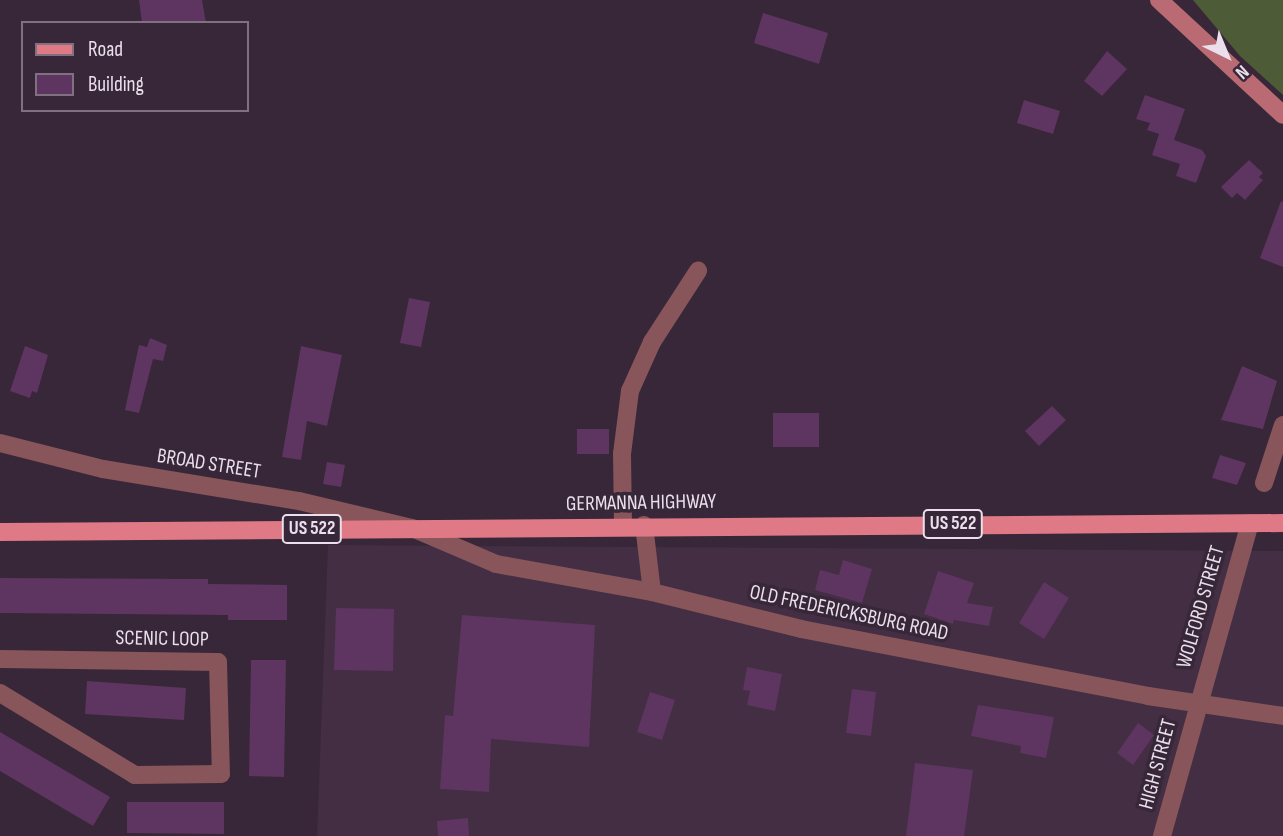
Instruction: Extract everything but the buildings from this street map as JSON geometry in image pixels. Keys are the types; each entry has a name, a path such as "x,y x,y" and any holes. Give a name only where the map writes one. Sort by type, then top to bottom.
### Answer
{"main road":[{"path":"1159,0 1283,115"},
{"name":"GERMANNA HIGHWAY","path":"0,533 644,525 1283,523"}],"street":[{"path":"623,526 622,454 630,391 652,342 698,271"},
{"path":"1264,483 1283,425"},
{"name":"BROAD STREET","path":"0,443 103,469 280,497 412,528"},
{"name":"WOLFORD STREET","path":"1197,703 1250,523"},
{"path":"644,525 652,592"},
{"name":"OLD FREDERICKSBURG ROAD","path":"412,528 496,564 652,592 801,629 1197,703 1283,716"},
{"name":"SCENIC LOOP","path":"0,659 218,662 221,774 135,775 0,693"},
{"name":"HIGH STREET","path":"1162,836 1197,703"}],"shaded area":[{"path":"328,545 1283,551 1283,836 317,836"}],"green space":[{"path":"1193,0 1283,0 1283,95 1240,56"}]}
